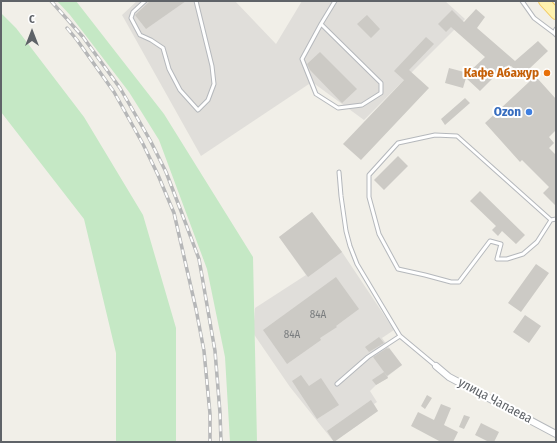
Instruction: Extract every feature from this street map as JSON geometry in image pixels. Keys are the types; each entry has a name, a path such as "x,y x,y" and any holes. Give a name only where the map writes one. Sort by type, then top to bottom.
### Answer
{"main road":[{"path":"544,1 556,14"}],"street":[{"name":"улица Чапаева","path":"436,366 449,377 556,434"}],"lane":[{"path":"145,1 133,12 131,18 140,35 163,48 170,69 180,90 198,110 208,100 214,84 212,66 196,1"},
{"path":"321,24 381,82 381,93 362,105 338,108 316,94 302,59 321,24 336,1"},
{"path":"522,1 534,18 555,34 556,29"},
{"path":"551,220 457,136 435,135 398,143 369,175 369,197 378,234 398,269 450,282 460,282 490,240 501,244 497,259 507,259 523,254 537,242 551,220 556,219"},
{"path":"339,172 341,196 350,246 358,264 400,336 436,366"},
{"path":"337,384 368,357 400,336"}],"shaded area":[{"path":"137,1 235,1 276,44 302,1 445,1 465,19 364,120 312,82 201,156 122,15"},
{"path":"312,212 342,252 394,330 382,338 402,365 388,376 388,378 376,385 370,391 377,402 374,404 378,411 334,442 290,387 253,333 255,308 306,275 279,237"}],"green space":[{"path":"57,1 76,1 164,114 253,257 257,442 230,442 225,357 207,269 159,140 129,92 70,15"},
{"path":"1,13 16,28 84,117 143,215 176,328 176,442 116,442 116,353 84,219 1,112"}],"building":[{"path":"150,1 186,1 146,29 135,15"},
{"path":"476,9 485,17 477,28 515,61 538,41 548,51 529,69 556,99 556,130 549,137 554,143 549,148 556,155 556,206 543,193 549,187 522,160 520,162 485,123 529,82 511,66 503,74 500,71 480,91 466,78 463,88 445,83 449,68 468,73 485,57 451,27 446,32 438,24 452,10 464,22"},
{"path":"367,15 380,29 371,38 357,24"},
{"path":"426,37 434,44 409,70 429,88 361,160 343,144 404,80 394,71"},
{"path":"320,52 357,89 342,103 310,70 307,64"},
{"path":"465,98 470,103 445,125 441,119"},
{"path":"398,156 408,166 384,190 374,180"},
{"path":"480,191 525,235 516,244 502,231 498,236 492,230 496,226 470,201"},
{"path":"312,212 342,252 308,277 279,237"},
{"path":"536,264 549,273 521,312 508,303"},
{"path":"336,277 359,309 336,326 337,327 320,338 321,340 287,364 263,330"},
{"path":"525,315 541,326 529,343 513,332"},
{"path":"379,337 384,343 369,352 365,347"},
{"path":"389,348 402,365 387,376 373,357"},
{"path":"384,372 388,378 376,385 372,380"},
{"path":"301,375 309,386 321,378 339,405 317,419 292,381"},
{"path":"427,395 432,398 425,409 421,406"},
{"path":"371,400 378,411 334,442 327,431"},
{"path":"441,404 451,408 444,425 458,432 453,442 441,442 411,426 418,412 434,420"},
{"path":"464,415 470,417 464,429 459,427"},
{"path":"481,423 499,432 494,442 489,442 475,435"}],"railway":[{"path":"51,1 83,37 120,88 150,140 166,172 199,259 215,351 221,442"},
{"path":"67,28 114,92 143,144 174,213 204,351 210,414 210,442"}],"place":[{"name":"Кафе Абажур","path":"547,73"},
{"name":"Ozon","path":"529,112"}]}
